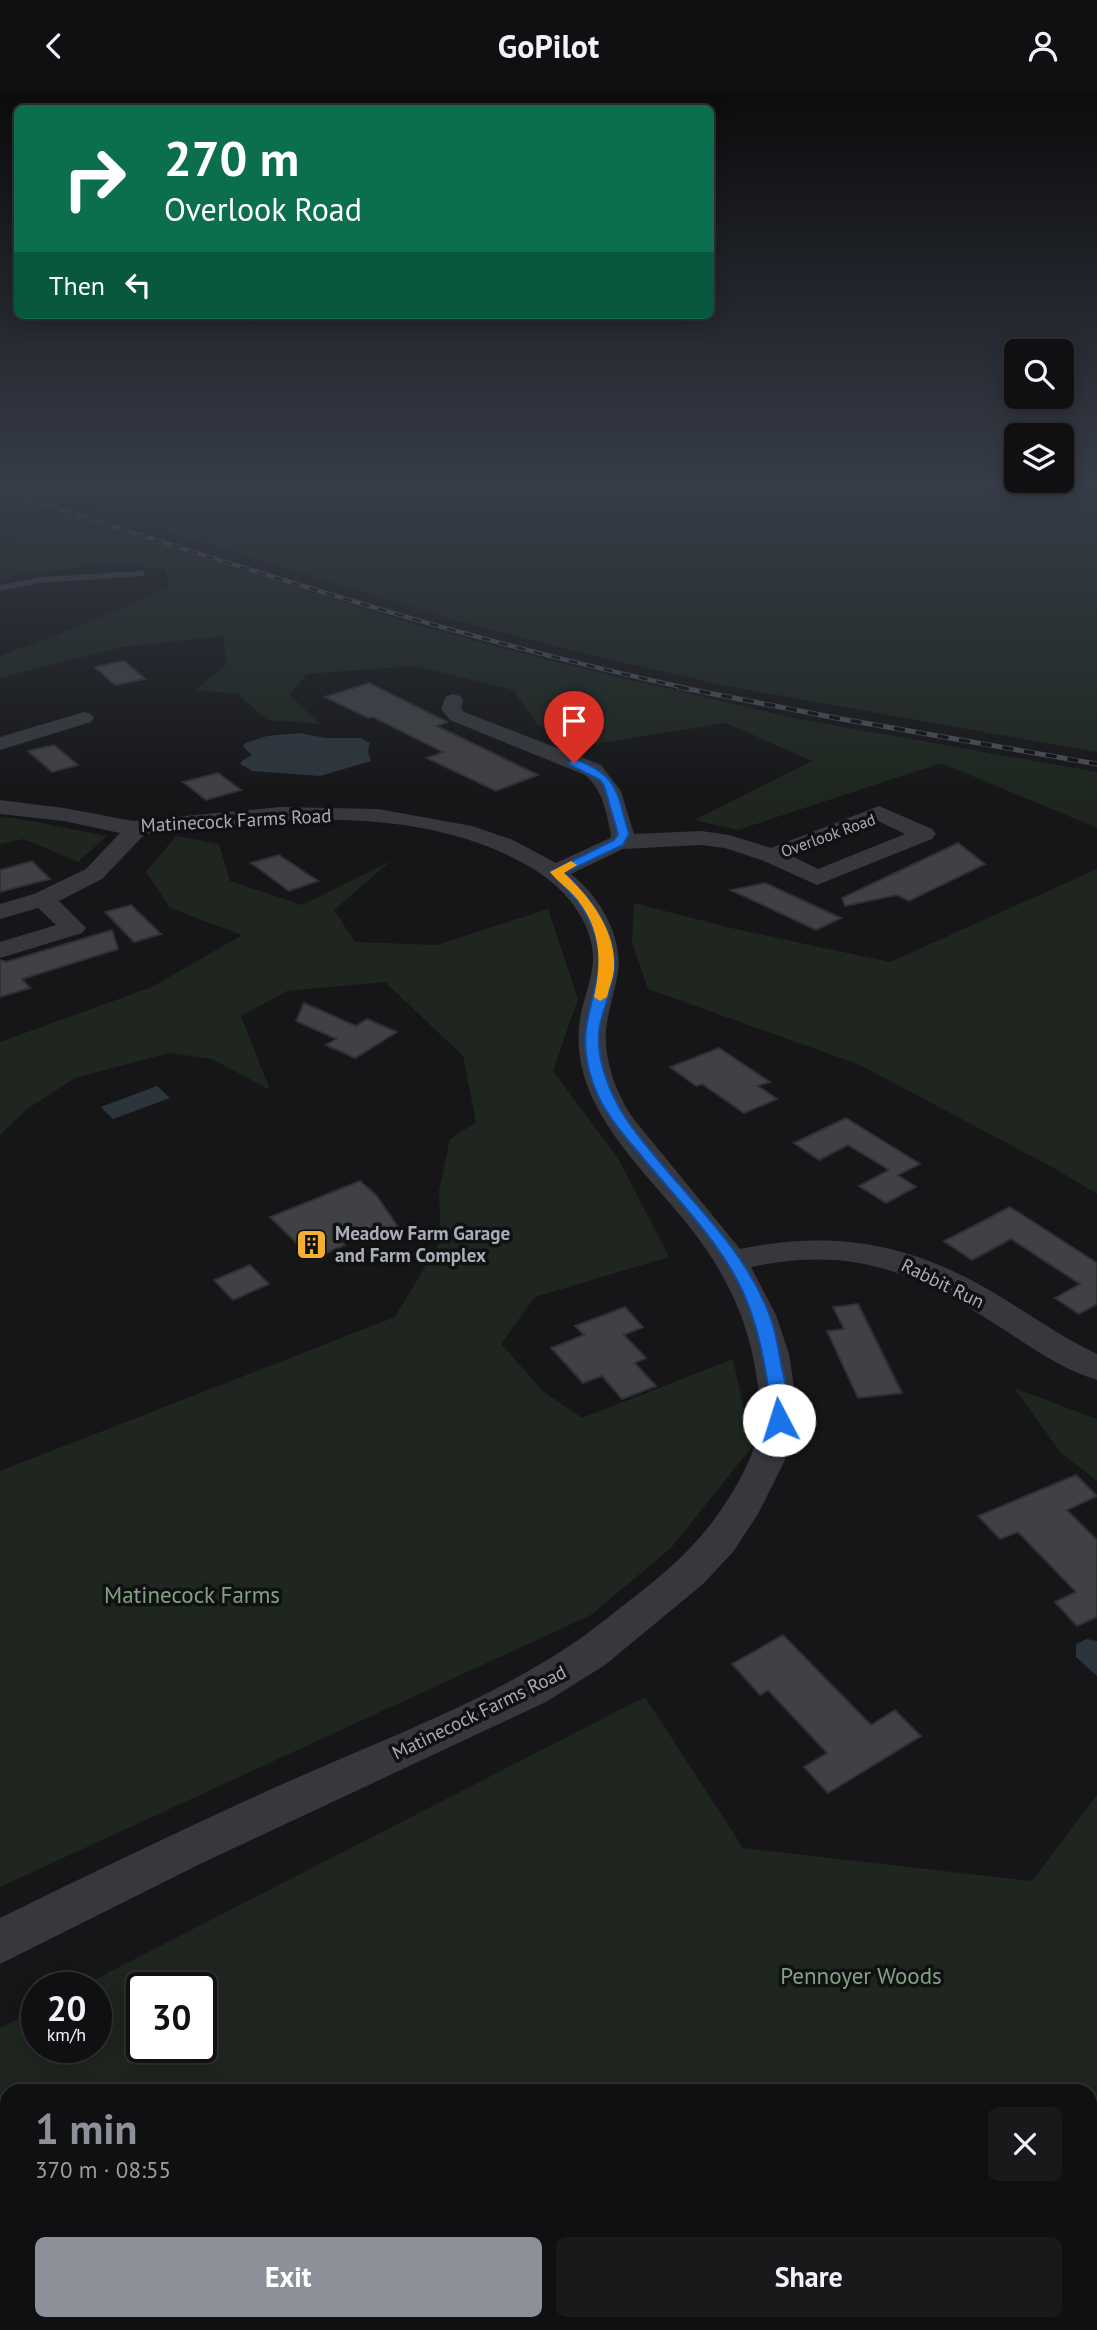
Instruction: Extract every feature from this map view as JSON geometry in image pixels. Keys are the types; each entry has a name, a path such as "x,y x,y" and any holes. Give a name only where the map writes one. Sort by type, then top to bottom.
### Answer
{"street":[{"path":"453,700 451,709 457,716 593,770 604,778 610,786 623,834 619,842"},
{"path":"0,744 83,718"},
{"name":"Matinecock Farms Road","path":"0,807 65,814 138,828 298,813 392,819 456,830 491,840 556,872 582,897 595,918 604,944 607,969 592,1030 593,1055 605,1095 621,1122 746,1280 763,1318 778,1395 779,1420 773,1450 738,1519 685,1580 575,1664 483,1714 184,1849 0,1942"},
{"name":"Overlook Road","path":"556,872 619,842 701,838 729,842 772,856 817,878 924,834 879,813 772,856"},
{"path":"0,912 43,899 94,874 138,828"},
{"path":"0,950 73,928 43,899"},
{"name":"Rabbit Run","path":"733,1261 774,1251 814,1247 851,1249 887,1256 928,1271 964,1290 1066,1353 1097,1368"}],"green space":[{"path":"169,587 297,587 423,627 563,664 798,719 1097,772 1097,828 941,763 738,830 694,820 812,761 726,723 592,744 538,725 513,690 415,666 307,674 289,695 321,724 267,720 238,694 195,690 227,664 223,636 122,647 0,678 0,656 88,623"},
{"path":"348,587 1097,587 1097,752 731,687 447,618"},
{"path":"0,817 107,836 78,862 24,839 0,844"},
{"name":"Matinecock Farms","path":"176,836 219,844 230,881 302,905 391,861 334,910 355,942 437,945 548,909 578,999 553,1071 618,1158 669,1257 535,1297 501,1344 544,1392 582,1418 733,1359 752,1447 671,1548 591,1615 0,1887 0,1471 395,1317 441,1240 439,1191 450,1139 476,1122 463,1056 385,982 287,991 241,1016 270,1090 212,1059 169,1053 75,1078 27,1109 0,1135 0,1042 152,987 242,935 170,908 146,872"},
{"path":"1097,869 1097,1194 1052,1167 860,1065 648,989 632,942 634,903 731,928 890,962"},
{"path":"1014,1388 1097,1419 1097,1481 1061,1453"},
{"name":"Pennoyer Woods","path":"645,1697 743,1848 1032,1881 1097,1795 1097,2084 0,2084 0,2028 21,2017 21,2063 112,2063 112,1972 109,1972"}],"shaded area":[{"path":"299,733 326,738 361,738 370,743 368,751 371,761 320,776 252,771 240,764 252,755 243,746 245,743 267,736"},
{"path":"157,1086 170,1098 113,1119 101,1107"},
{"path":"1087,1639 1097,1641 1097,1676 1076,1657 1076,1644"}],"building":[{"path":"124,661 145,679 115,685 95,667"},
{"path":"369,683 447,722 437,726 538,775 496,791 427,758 443,752 373,717 368,718 325,697"},
{"path":"54,745 78,765 52,772 28,751"},
{"path":"218,773 241,790 206,800 183,782"},
{"path":"958,843 985,864 909,901 897,895 845,906 842,898"},
{"path":"279,855 318,881 289,891 251,863"},
{"path":"32,861 50,879 0,892 0,870"},
{"path":"765,883 841,918 816,930 731,890"},
{"path":"131,905 161,934 134,942 105,912"},
{"path":"112,930 118,949 22,979 30,988 0,997 0,960 6,962"},
{"path":"304,1003 356,1026 367,1019 397,1032 355,1058 326,1045 336,1039 296,1021"},
{"path":"719,1048 770,1082 758,1086 777,1099 744,1113 702,1084 696,1086 670,1067"},
{"path":"846,1118 920,1164 898,1175 916,1187 886,1203 859,1186 889,1170 848,1145 819,1160 794,1143"},
{"name":"Meadow Farm Garage and Farm Complex","path":"360,1181 376,1195 398,1227 342,1242 345,1245 313,1259 270,1217"},
{"path":"1010,1207 1097,1263 1097,1304 1079,1314 1055,1298 1080,1284 1011,1239 972,1260 944,1241"},
{"path":"250,1265 269,1284 233,1300 214,1280"},
{"path":"858,1304 902,1393 858,1398 827,1331 844,1329 833,1307"},
{"path":"625,1307 643,1327 624,1335 646,1358 635,1363 656,1386 622,1399 602,1376 583,1383 551,1348 584,1335 575,1326"},
{"path":"1076,1475 1097,1496 1067,1510 1097,1540 1097,1617 1077,1626 1055,1602 1076,1592 1018,1532 1000,1539 978,1516"},
{"path":"783,1635 871,1725 895,1710 921,1736 828,1793 804,1767 827,1753 768,1690 760,1695 732,1664"}],"railway":[{"path":"306,587 512,646 686,688"},
{"path":"678,687 1097,764"}],"slow traffic":[{"path":"571,865 556,872 582,897 595,918 604,944 607,969 600,997"}],"place":[{"name":"Meadow Farm Garage and Farm Complex","path":"312,1244"}],"route":[{"path":"574,763 593,770 610,786 623,834 619,842 556,872 582,897 595,918 604,944 607,969 592,1030 593,1055 605,1095 621,1122 719,1241 746,1280 763,1318 778,1395 779,1420"}]}
